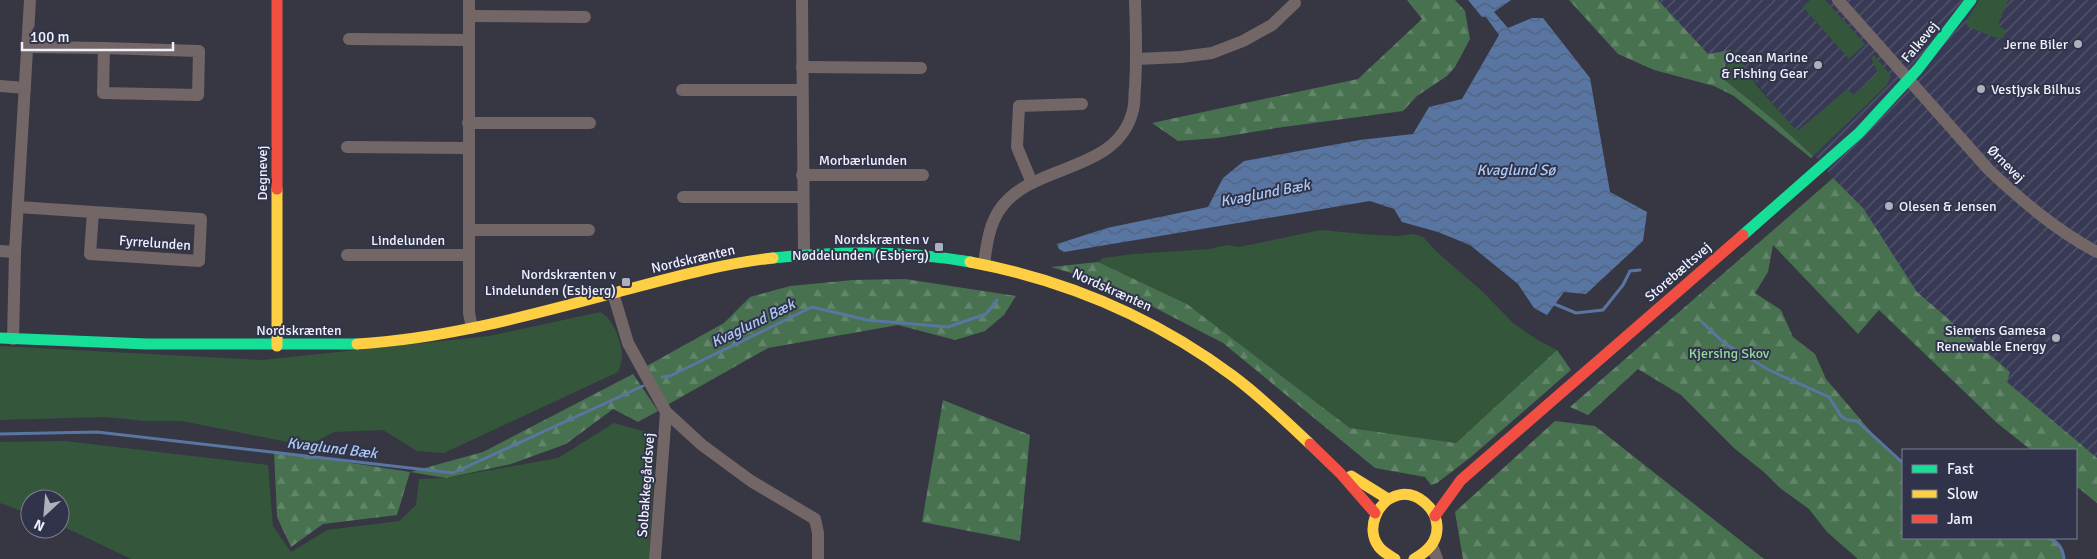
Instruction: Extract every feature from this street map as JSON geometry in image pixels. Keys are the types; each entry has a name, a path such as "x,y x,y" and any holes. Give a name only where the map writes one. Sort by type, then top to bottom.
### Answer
{"street":[{"path":"6,338 15,252 30,0"},
{"name":"Degnevej","path":"277,0 277,346"},
{"path":"469,0 469,313 472,328"},
{"name":"Morbærlunden","path":"802,0 804,253"},
{"path":"984,263 990,233 996,216 1014,194 1032,183 1096,156 1112,146 1124,130 1133,111 1137,59 1135,0"},
{"name":"Ørnevej","path":"1838,0 1989,170 2015,194 2076,241 2097,252"},
{"name":"Falkevej","path":"1909,80 1971,0"},
{"path":"1137,59 1181,57 1212,53 1243,41 1272,25 1295,3"},
{"path":"469,16 585,17"},
{"path":"349,40 468,40"},
{"path":"27,47 104,48 199,50 198,95 103,93 104,48"},
{"path":"802,67 922,68"},
{"name":"Storebæltsvej","path":"1435,516 1462,480 1852,139 1909,80"},
{"path":"0,86 24,88"},
{"path":"682,90 802,90"},
{"path":"1032,183 1017,147 1019,106 1082,104"},
{"path":"468,123 590,123"},
{"path":"347,147 468,148"},
{"name":"Morbærlunden","path":"802,175 923,175"},
{"path":"683,197 803,197"},
{"name":"Fyrrelunden","path":"18,207 201,218 199,261 90,254 93,212"},
{"path":"469,230 589,230"},
{"name":"Nordskrænten","path":"6,338 124,344 277,346 377,344 424,338 472,328 729,266 804,253 866,250 918,253 984,263 1030,274 1072,288 1132,313 1180,340 1233,376 1336,467 1375,513"},
{"path":"0,251 15,252"},
{"name":"Lindelunden","path":"347,255 469,255"},
{"path":"614,293 628,343 666,412 702,445 751,482 815,519 818,533 818,559"},
{"name":"Solbakkegårdsvej","path":"655,559 666,412"},
{"name":"Nordskrænten","path":"1336,467 1388,500"},
{"name":"Storebæltsvej","path":"1423,501 1462,480"},
{"path":"1395,559 1386,555 1379,548 1372,531 1375,513 1388,500 1406,495 1423,501 1430,508 1435,516 1437,531 1432,546 1424,554 1414,559"},
{"path":"1432,546 1437,559"},
{"path":"1374,559 1379,548"}],"shaded area":[{"path":"1658,0 2097,0 2097,458 2006,382 2010,372 1917,292 1833,178 1731,51 1708,54"}],"green space":[{"path":"1407,0 1455,0 1465,11 1470,39 1455,67 1447,76 1417,96 1403,111 1217,138 1178,141 1152,123 1358,79 1422,19"},
{"path":"1569,0 1658,0 1708,54 1731,50 1721,77 1775,121 1813,156 1811,158 1734,96 1714,86 1654,70 1618,54"},
{"path":"1810,0 1825,0 1865,44 1849,59 1803,7"},
{"path":"1979,0 2008,0 1998,25 2006,30 2004,37 2000,39 1968,27 1966,22"},
{"path":"1735,50 1757,86 1796,130 1799,130 1847,89 1854,95 1878,73 1871,58 1874,55 1891,76 1887,85 1813,156 1775,121 1721,77"},
{"name":"Kjersing Skov","path":"1833,178 1863,208 1917,292 2010,372 2007,382 2097,458 2097,503 2077,487 2077,449 2030,449 1997,423 1879,310 1858,334 1773,245 1768,272 1755,293 1781,310 1793,337 1815,354 1826,379 1872,433 1902,462 1902,539 2050,539 2059,546 2064,559 1858,559 1827,532 1809,509 1780,488 1734,448 1681,395 1638,369 1588,415 1570,407"},
{"path":"1321,230 1374,235 1399,236 1413,234 1423,237 1437,252 1482,291 1513,323 1536,339 1557,350 1456,443 1350,428 1187,304 1098,262 1103,258 1134,254 1210,249 1227,245 1239,247"},
{"path":"1098,262 1187,304 1350,428 1456,443 1557,350 1571,370 1471,457 1437,483 1431,485 1425,477 1375,468 1223,343 1109,284 1051,267"},
{"path":"905,279 1016,296 1004,315 985,331 955,340 898,325 768,348 667,405 645,367 724,323 750,297 790,286 853,280"},
{"path":"600,312 609,319 620,341 622,355 618,372 444,453 417,451 383,430 334,432 308,446 182,421 145,421 105,417 0,420 0,346 262,360 489,336"},
{"path":"633,374 658,411 638,422 613,409 566,444 511,464 446,478 410,472 483,452"},
{"path":"943,400 1030,435 1020,541 922,522"},
{"path":"1555,421 1595,426 1764,559 1463,559 1455,512"},
{"path":"614,423 650,433 655,447 649,559 131,559 70,530 70,489 20,489 20,510 0,503 0,442 65,441 268,465 273,526 291,552 327,530 399,521 416,505 419,479 446,478 558,458"},
{"path":"274,451 410,472 397,515 323,524 291,547 277,517"}],"water":[{"name":"Kvaglund Sø","path":"1468,0 1511,0 1494,12 1508,28 1532,18 1543,18 1590,78 1610,192 1647,212 1643,241 1586,294 1564,292 1547,315 1534,308 1518,284 1470,245 1438,232 1402,222 1394,209 1370,201 1064,252 1059,249 1057,244 1107,228 1208,207 1223,178 1244,161 1360,140 1413,134 1429,107 1462,99 1499,35 1486,17 1482,17"}],"waterway":[{"path":"1552,303 1576,313 1603,310 1623,285 1630,271 1640,270"},
{"name":"Kvaglund Bæk","path":"662,377 670,376 812,307 867,320 948,327 986,314 997,300"},
{"path":"1702,322 1724,343 1769,370 1829,397 1841,416 1847,420 1857,421 1902,462"},
{"name":"Kvaglund Bæk","path":"0,434 97,432 453,473 643,386"},
{"path":"2050,539 2059,546 2064,559"}],"traffic: fast":[{"path":"1743,235 1859,133 1918,69 1971,0"},
{"path":"773,258 822,254 872,253 921,255 970,262"},
{"path":"0,338 147,344 357,344"}],"traffic: slow":[{"path":"277,189 277,346"},
{"path":"357,344 453,332 548,310 691,273 773,258"},
{"path":"970,262 1041,279 1108,304 1141,319 1203,355 1233,376 1263,400 1310,444"},
{"path":"1351,476 1388,499"},
{"path":"1395,559 1379,547 1375,540 1373,524 1379,509 1385,503 1391,498 1406,494 1419,498 1429,507 1436,519 1437,526 1434,542 1414,559"}],"traffic: jam":[{"path":"277,0 277,189"},
{"path":"1435,516 1461,480 1743,235"},
{"path":"1310,444 1340,473 1375,513"}],"place":[{"name":"Jerne Biler","path":"2078,44"},
{"name":"Ocean Marine & Fishing Gear","path":"1818,65"},
{"name":"Vestjysk Bilhus","path":"1981,89"},
{"name":"Olesen & Jensen","path":"1889,206"},
{"name":"Nordskrænten v Nøddelunden (Esbjerg)","path":"939,247"},
{"name":"Nordskrænten v Lindelunden (Esbjerg)","path":"626,282"},
{"name":"Siemens Gamesa Renewable Energy","path":"2056,338"}]}
